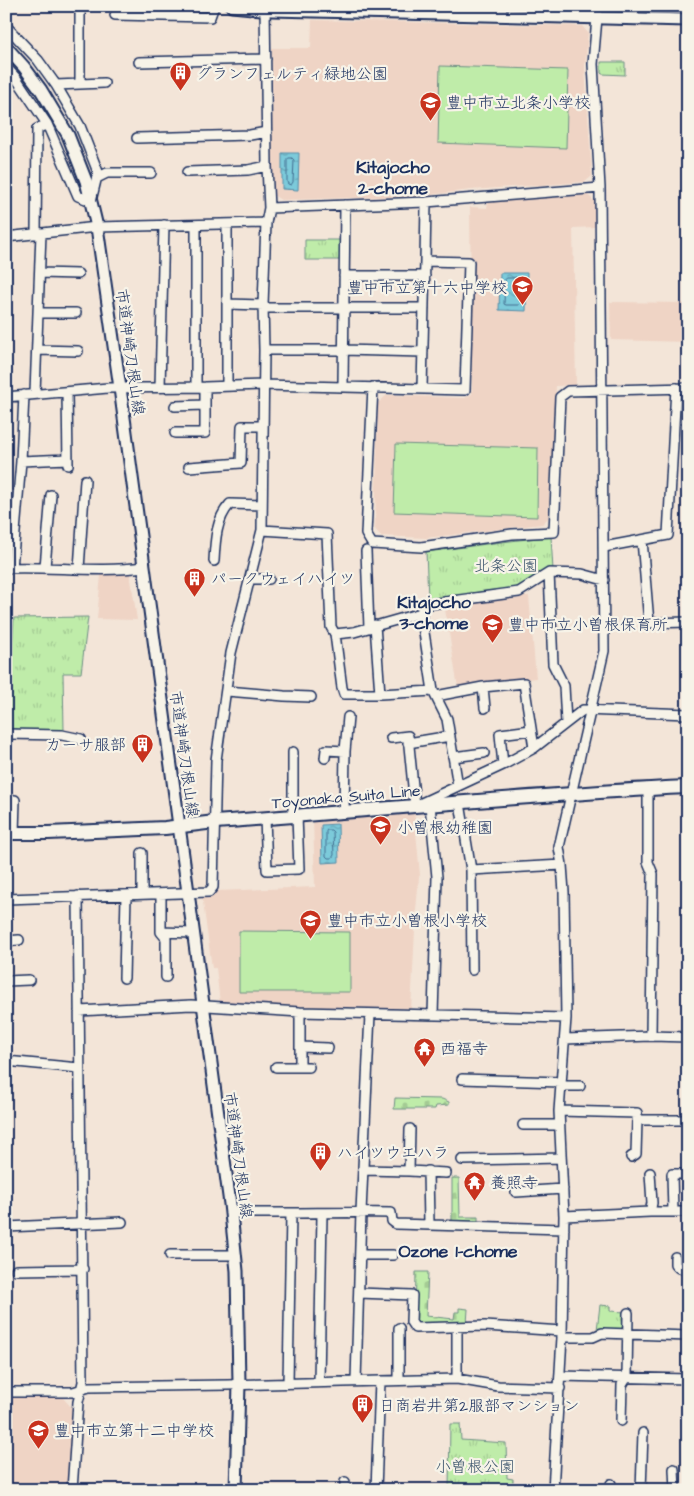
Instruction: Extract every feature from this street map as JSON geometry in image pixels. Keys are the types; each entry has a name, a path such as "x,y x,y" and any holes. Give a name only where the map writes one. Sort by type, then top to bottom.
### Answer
{"main road":[{"name":"Toyonaka Suita Line","path":"10,833 179,827 215,822 415,806 648,788 688,787"}],"street":[{"path":"80,6 80,83"},
{"path":"115,15 210,17 214,6"},
{"path":"232,6 597,12 688,20"},
{"path":"6,898 209,892 213,887 216,760 232,653 262,530 264,306 266,223 269,208 266,166 265,8"},
{"path":"553,1490 562,1334 564,1216 560,1111 566,1018 562,865 559,847 604,650 600,188 593,64 597,12"},
{"path":"667,19 688,14"},
{"path":"667,19 688,25"},
{"path":"6,26 38,60 56,84 80,126 98,172 91,201 78,196 47,124 16,78 6,67"},
{"name":"市道神崎刀根山線","path":"6,47 42,90 64,128 80,164 97,227 238,1271 239,1384 236,1490"},
{"path":"145,59 211,56 266,59"},
{"path":"6,82 16,78"},
{"path":"56,84 104,83"},
{"path":"35,394 40,273 37,129 47,124"},
{"path":"137,138 146,133 205,132 250,135 267,132"},
{"path":"187,172 248,170 266,166"},
{"path":"97,178 107,174 151,172"},
{"path":"269,208 426,202 600,188"},
{"path":"422,388 426,202"},
{"path":"343,386 345,205"},
{"path":"6,237 97,227 266,223"},
{"path":"175,433 205,432 205,405 200,387 196,224"},
{"path":"227,224 227,386"},
{"path":"160,387 164,225"},
{"path":"6,397 108,388 263,384 465,390 468,262 426,261"},
{"path":"40,273 78,274"},
{"path":"344,276 425,276"},
{"path":"228,304 424,308"},
{"path":"39,313 76,313"},
{"path":"37,350 78,351"},
{"path":"264,350 423,352"},
{"path":"373,387 366,534 372,544 421,547 512,534 554,532 560,398 568,391 688,388"},
{"path":"604,547 668,535 676,388"},
{"path":"21,462 68,462 67,392"},
{"path":"24,395 21,462 9,568 132,569 144,567"},
{"path":"175,406 205,405"},
{"path":"189,467 241,463 242,426 263,426"},
{"path":"79,569 85,480"},
{"path":"46,567 51,496"},
{"path":"214,561 216,536 223,511 230,504 262,505"},
{"path":"262,530 327,534 331,626 335,634 344,694 435,694 524,683 534,748"},
{"path":"642,540 650,624 688,622"},
{"path":"366,551 380,694"},
{"path":"458,786 447,719 435,694 421,612 423,605 520,592 549,574 582,574 604,580"},
{"path":"549,574 554,664 564,686 566,723"},
{"path":"250,579 269,579"},
{"path":"335,634 354,632 421,612"},
{"path":"483,687 485,708"},
{"path":"227,691 311,697"},
{"path":"390,738 408,736 415,806 504,765 534,748 583,710 688,714"},
{"path":"344,812 345,751 348,717"},
{"path":"504,765 500,734 531,730"},
{"path":"6,734 62,735 80,740"},
{"path":"408,743 450,736"},
{"path":"326,750 345,751"},
{"path":"265,818 268,870 299,870 297,816 293,810 293,752"},
{"path":"453,757 484,753"},
{"path":"648,788 648,862 653,874 651,1036"},
{"path":"10,833 15,800"},
{"path":"460,803 471,870 472,970"},
{"path":"430,805 437,877 433,1014"},
{"path":"142,853 142,894"},
{"path":"471,870 562,865"},
{"path":"161,894 161,932 166,938 166,977"},
{"path":"124,978 129,964 126,895"},
{"path":"72,1490 78,1402 83,1382 78,896"},
{"path":"161,932 193,933"},
{"path":"6,941 19,940"},
{"path":"6,981 29,980"},
{"path":"79,1011 192,1004 300,1012 566,1018"},
{"path":"276,1067 304,1067 300,1047 300,1012"},
{"path":"356,1382 370,1014"},
{"path":"565,1039 651,1036 688,1037"},
{"path":"300,1047 328,1048"},
{"path":"6,1061 79,1068"},
{"path":"462,1079 580,1086"},
{"path":"560,1111 637,1113 636,1154 631,1157"},
{"path":"637,1120 688,1120"},
{"path":"523,1125 560,1125"},
{"path":"409,1171 410,1129"},
{"path":"462,1160 561,1158"},
{"path":"364,1170 446,1173"},
{"path":"428,1171 429,1224"},
{"path":"650,1173 652,1203 650,1212"},
{"path":"673,1212 672,1174 688,1174"},
{"path":"516,1192 563,1189"},
{"path":"231,1212 291,1214 391,1212 392,1221 396,1224 564,1229"},
{"path":"564,1216 688,1212"},
{"path":"288,1383 291,1214"},
{"path":"319,1382 322,1214"},
{"path":"6,1227 122,1222"},
{"path":"170,1254 236,1255"},
{"path":"360,1255 393,1255"},
{"path":"675,1256 675,1264 679,1268 688,1268"},
{"path":"16,1270 83,1269"},
{"path":"358,1293 412,1295 411,1322 415,1328 485,1326 593,1337 602,1334 688,1336"},
{"path":"621,1421 622,1385 627,1377 628,1313"},
{"path":"457,1327 457,1379"},
{"path":"399,1328 399,1380"},
{"path":"560,1376 688,1379"},
{"path":"6,1392 73,1392 88,1387 457,1379 498,1386 560,1388"},
{"path":"376,1490 380,1381"},
{"path":"641,1490 642,1433"},
{"path":"674,1469 674,1490"}],"shaded area":[{"name":"豊中市立北条小学校","path":"312,20 582,26 588,33 585,67 592,176 585,182 471,190 421,196 281,200 273,195 272,48 311,48"},
{"name":"豊中市立第十六中学校","path":"588,195 596,203 595,227 573,228 576,385 556,386 548,518 542,524 426,538 381,536 375,529 378,403 387,395 465,398 472,394 470,207 487,208 488,202"},
{"path":"610,302 688,303 688,342 611,340"},
{"path":"130,573 137,620 97,619 101,575"},
{"name":"豊中市立小曽根保育所","path":"529,596 536,678 458,688 445,609 492,600 517,599"},
{"name":"豊中市立小曽根小学校","path":"414,810 420,875 416,910 411,1010 408,1012 220,1003 216,968 212,968 202,895 213,895 216,891 315,887 313,819"},
{"name":"豊中市立第十二中学校","path":"6,1398 63,1398 72,1408 68,1490 6,1490"},
{"path":"686,1426 688,1426 688,1490 686,1490"}],"green space":[{"path":"601,62 625,62 625,75 602,74"},
{"path":"440,66 568,70 566,148 438,143"},
{"path":"305,240 341,240 341,260 305,260"},
{"path":"396,444 538,448 537,517 394,512"},
{"name":"北条公園","path":"551,537 553,570 515,589 488,591 432,600 428,598 426,552"},
{"path":"88,617 81,673 63,673 64,731 7,729 14,618"},
{"path":"239,931 350,932 350,992 239,992"},
{"path":"395,1098 442,1099 449,1102 449,1105 436,1106 435,1109 394,1109"},
{"path":"452,1178 459,1178 460,1217 478,1217 478,1222 452,1222"},
{"path":"416,1272 428,1272 426,1316 454,1319 455,1312 459,1312 459,1308 468,1309 467,1324 419,1325 415,1321"},
{"path":"600,1305 610,1306 610,1311 625,1312 625,1327 622,1330 597,1330"},
{"name":"小曽根公園","path":"450,1424 460,1424 461,1440 506,1443 507,1478 513,1479 513,1490 449,1489"}],"water":[{"path":"282,153 299,153 298,190 282,189"},
{"path":"500,273 527,273 526,311 499,310"},
{"path":"338,824 339,862 322,863 321,825"}],"place":[{"name":"グランフェルティ緑地公園","path":"180,92"},
{"name":"豊中市立北条小学校","path":"430,121"},
{"name":"豊中市立第十六中学校","path":"523,306"},
{"name":"パークウェイハイツ","path":"195,597"},
{"name":"豊中市立小曽根保育所","path":"492,643"},
{"name":"カーサ服部","path":"142,763"},
{"name":"小曽根幼稚園","path":"381,846"},
{"name":"豊中市立小曽根小学校","path":"311,939"},
{"name":"西福寺","path":"424,1067"},
{"name":"ハイツウエハラ","path":"321,1171"},
{"name":"養照寺","path":"474,1201"},
{"name":"日商岩井第2服部マンション","path":"363,1424"},
{"name":"豊中市立第十二中学校","path":"38,1449"}],"district":[{"name":"Kitajocho 2-chome","path":"393,177"},
{"name":"Kitajocho 3-chome","path":"434,612"},
{"name":"Ozone 1-chome","path":"458,1251"}]}
